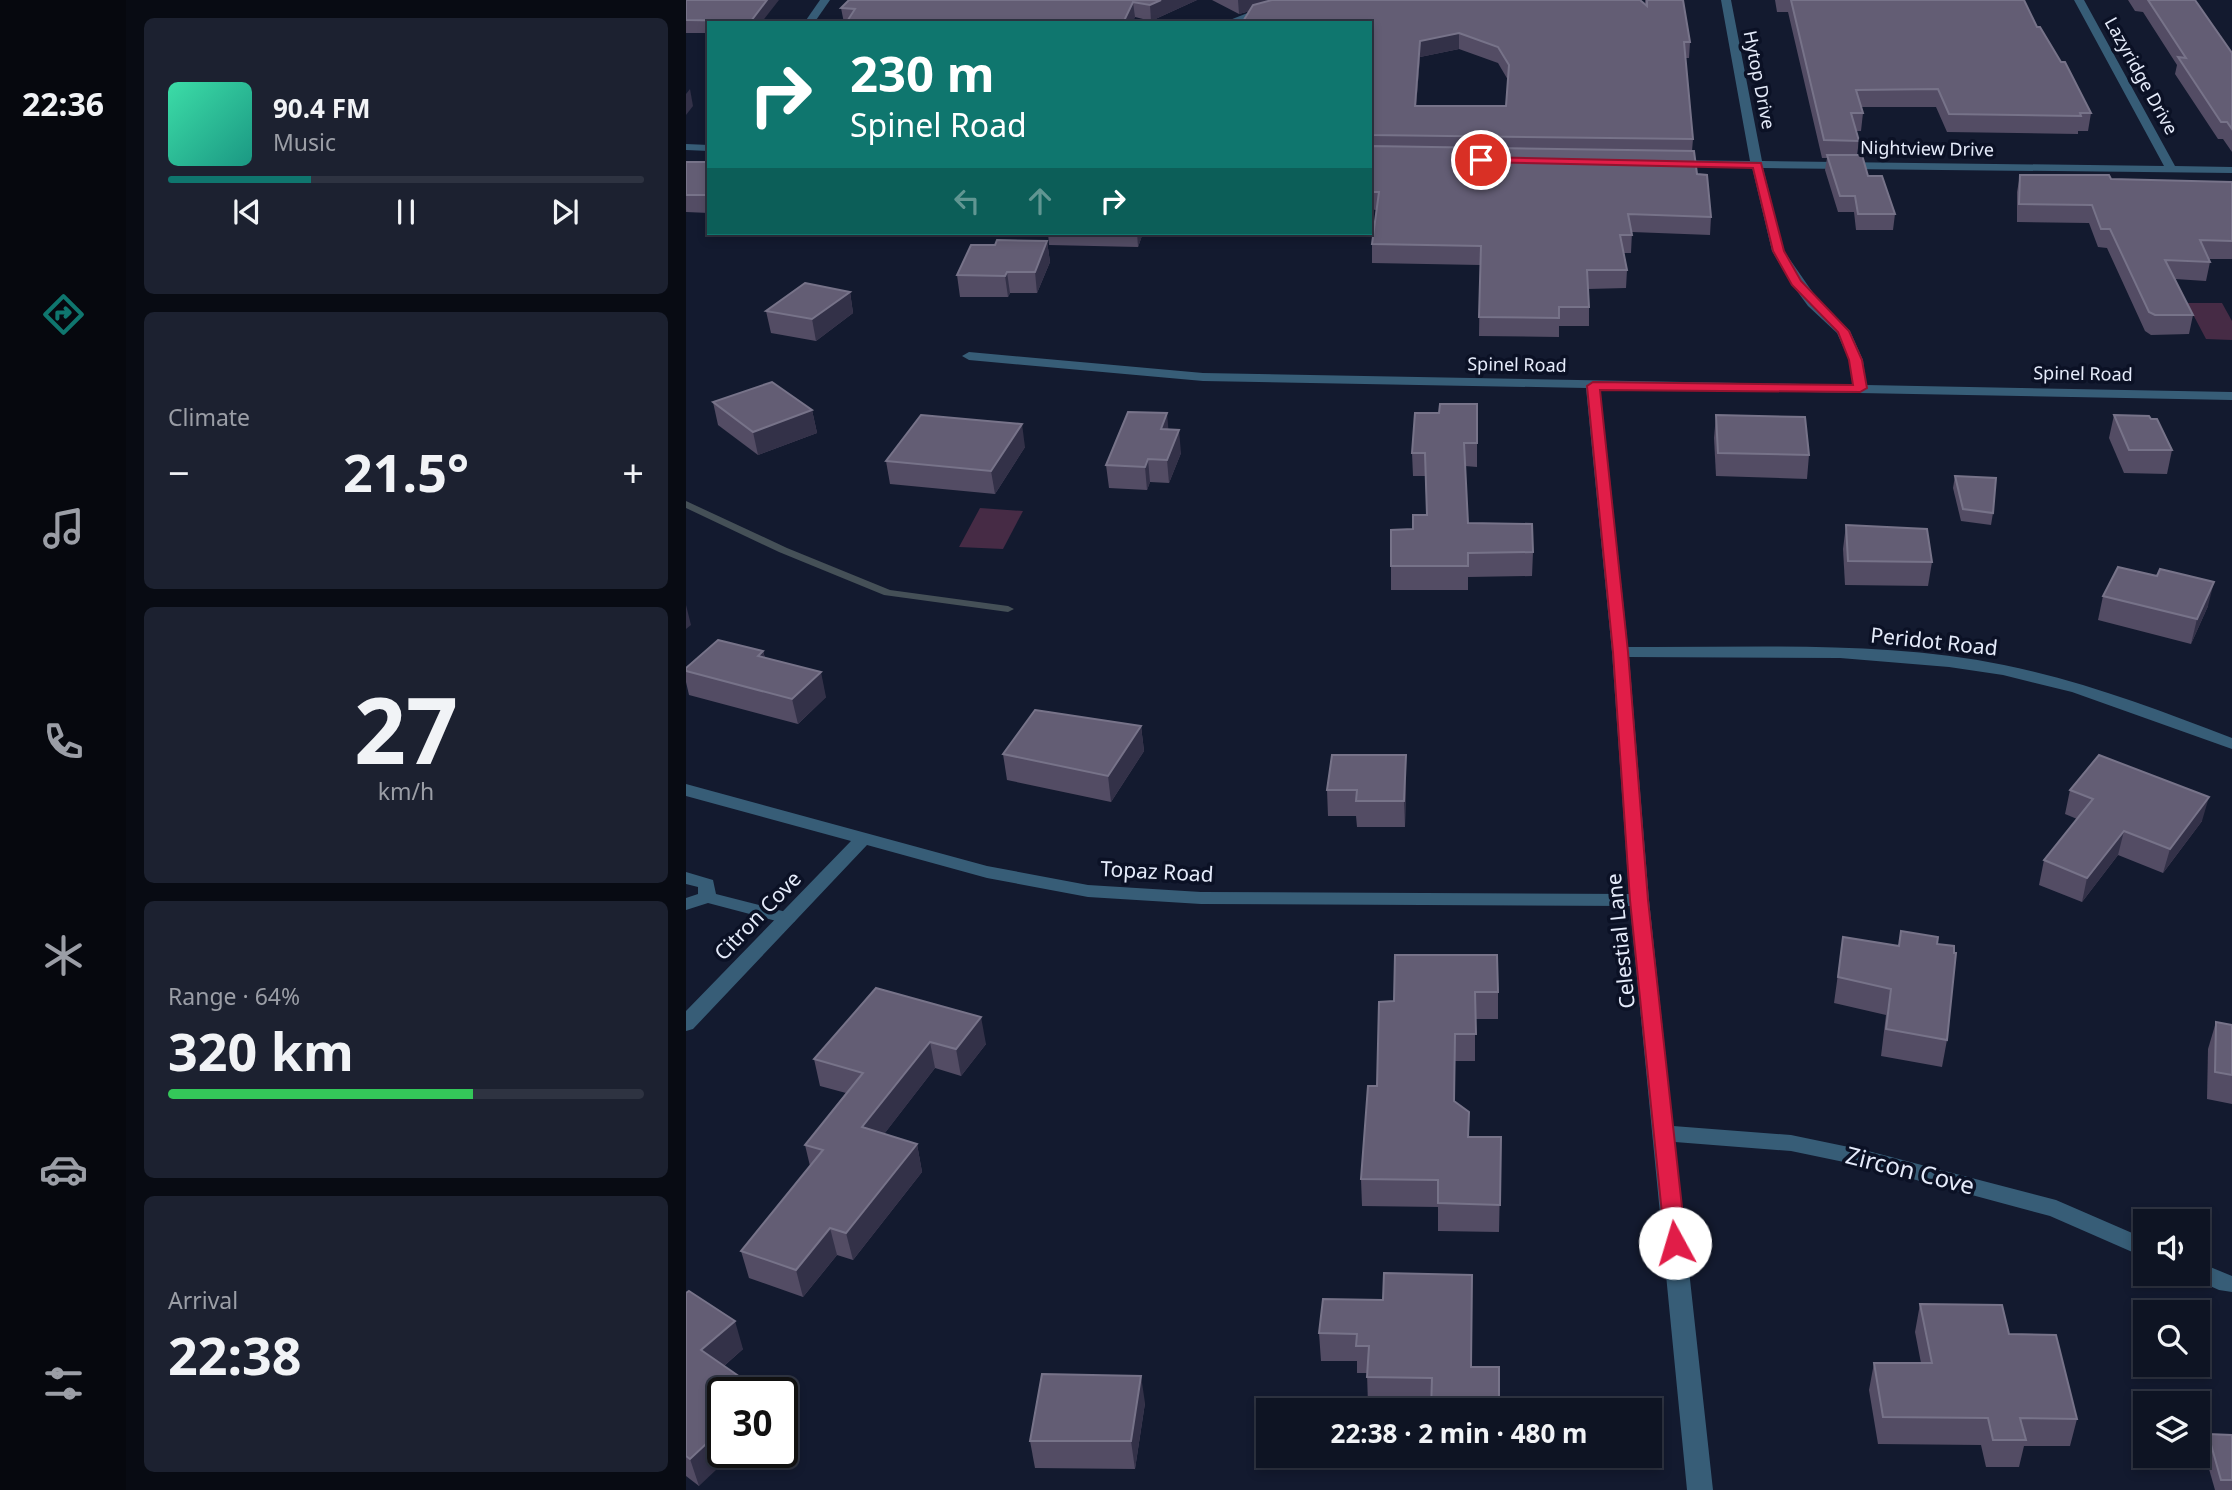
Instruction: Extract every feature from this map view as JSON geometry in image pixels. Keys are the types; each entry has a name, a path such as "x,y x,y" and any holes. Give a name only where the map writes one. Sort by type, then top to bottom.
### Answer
{"street":[{"path":"810,21 825,0"},
{"path":"1233,21 1261,11 1313,0"},
{"name":"Hytop Drive","path":"1726,0 1757,165 1778,251 1797,283 1843,331 1856,360 1860,388"},
{"name":"Lazyridge Drive","path":"2079,0 2172,170"},
{"path":"686,147 707,148"},
{"name":"Nightview Drive","path":"1660,163 2232,170"},
{"name":"Spinel Road","path":"969,356 1203,377 2232,396"},
{"name":"Celestial Lane","path":"1593,386 1620,652 1639,900 1700,1490"},
{"name":"Peridot Road","path":"1620,652 1899,657 1981,667 2068,686 2133,706 2232,744"},
{"name":"Topaz Road","path":"686,790 987,872 1088,891 1201,898 1639,900"},
{"name":"Citron Cove","path":"686,1024 863,839"},
{"name":"Zircon Cove","path":"1665,1133 1791,1143 1868,1159 2056,1209 2133,1242"},
{"path":"2210,1277 2227,1284"}],"lane":[{"path":"686,878 707,884 707,897"},
{"path":"686,904 707,897 788,918"}],"shaded area":[{"path":"2187,303 2222,303 2232,321 2232,340 2206,339"},
{"path":"980,508 1023,511 1003,549 959,547"}],"building":[{"path":"686,0 767,0 751,21 686,20"},
{"path":"849,0 1161,0 1150,5 1133,2 1124,21 847,21 855,9 841,8"},
{"path":"1272,0 1640,0 1647,6 1647,0 1683,0 1690,42 1684,42 1693,139 1372,135 1372,21 1243,21 1253,5","holes":["1459,33 1498,47 1509,65 1506,106 1415,106 1420,41"]},
{"path":"1791,0 2024,0 2037,27 2040,27 2061,62 2065,62 2091,113 2080,113 2081,116 1949,114 1938,89 1856,90 1863,113 1851,113 1859,141 1824,140"},
{"path":"2148,0 2195,0 2232,53 2232,129 2227,122 2221,122 2178,57 2186,58"},
{"path":"1372,146 1694,151 1697,174 1707,175 1711,217 1628,214 1632,235 1620,235 1627,270 1587,270 1589,307 1559,307 1559,318 1479,317 1481,246 1372,244 1379,192 1372,192"},
{"path":"1827,155 1862,155 1868,176 1882,176 1895,214 1858,214 1855,196 1840,196"},
{"path":"686,162 707,162 707,195 686,195"},
{"path":"2020,175 2109,175 2111,179 2232,182 2232,241 2200,240 2210,262 2165,260 2193,315 2155,315 2149,312 2110,229 2101,229 2092,205 2019,204"},
{"path":"997,240 1047,241 1035,272 1007,272 1005,276 957,275 971,245 995,245"},
{"path":"805,283 850,292 812,319 766,311"},
{"path":"772,382 812,410 753,432 713,402"},
{"path":"1440,404 1477,404 1477,443 1464,443 1468,523 1532,524 1533,552 1468,553 1468,566 1391,566 1391,530 1413,529 1413,515 1427,515 1425,453 1412,453 1415,413 1439,413"},
{"path":"1128,412 1167,413 1161,429 1179,430 1167,460 1148,459 1145,467 1106,465"},
{"path":"921,415 1022,424 991,471 886,461"},
{"path":"1716,415 1805,417 1809,455 1718,453"},
{"path":"2114,415 2149,416 2151,419 2157,419 2172,450 2129,450"},
{"path":"1955,476 1996,478 1993,513 1963,509"},
{"path":"1846,525 1927,529 1932,562 1848,561"},
{"path":"2118,567 2157,576 2160,569 2214,582 2197,619 2103,596"},
{"path":"718,640 763,651 758,656 821,672 792,699 686,671 686,668"},
{"path":"1035,710 1141,726 1108,776 1003,754"},
{"path":"1332,755 1406,755 1404,801 1356,801 1357,790 1327,790"},
{"path":"2099,755 2209,797 2170,849 2124,831 2087,878 2044,860 2093,799 2070,790"},
{"path":"1901,931 1938,937 1937,944 1954,946 1956,953 1947,1040 1886,1029 1891,989 1838,977 1843,937 1899,946"},
{"path":"1395,955 1497,955 1498,992 1475,992 1476,1034 1455,1034 1454,1101 1469,1112 1468,1137 1501,1137 1500,1205 1438,1203 1438,1180 1361,1179 1368,1086 1377,1086 1379,1002 1394,1001"},
{"path":"876,988 981,1017 956,1049 930,1042 862,1127 917,1144 846,1233 830,1228 796,1270 741,1251 823,1150 805,1145 863,1073 814,1059"},
{"path":"2216,1022 2232,1025 2232,1075 2215,1072"},
{"path":"1384,1273 1472,1275 1471,1367 1499,1367 1499,1398 1431,1398 1432,1378 1367,1377 1369,1346 1356,1346 1357,1334 1319,1333 1323,1299 1383,1300"},
{"path":"689,1291 735,1321 701,1350 740,1377 707,1377 707,1443 690,1459 686,1456 686,1293"},
{"path":"1920,1304 2002,1305 2009,1334 2056,1335 2077,1419 2020,1418 2026,1440 1993,1440 1988,1418 1883,1417 1874,1363 1932,1363"},
{"path":"1042,1374 1141,1376 1131,1441 1030,1441"},
{"path":"2210,1434 2232,1435 2232,1480 2221,1480"}],"waterway":[{"path":"686,504 783,550 888,593 1008,609"}],"route":[{"path":"1481,160 1757,165 1778,251 1797,283 1813,303 1843,331 1856,360 1860,388 1593,386 1620,652 1639,900 1675,1243"}]}
